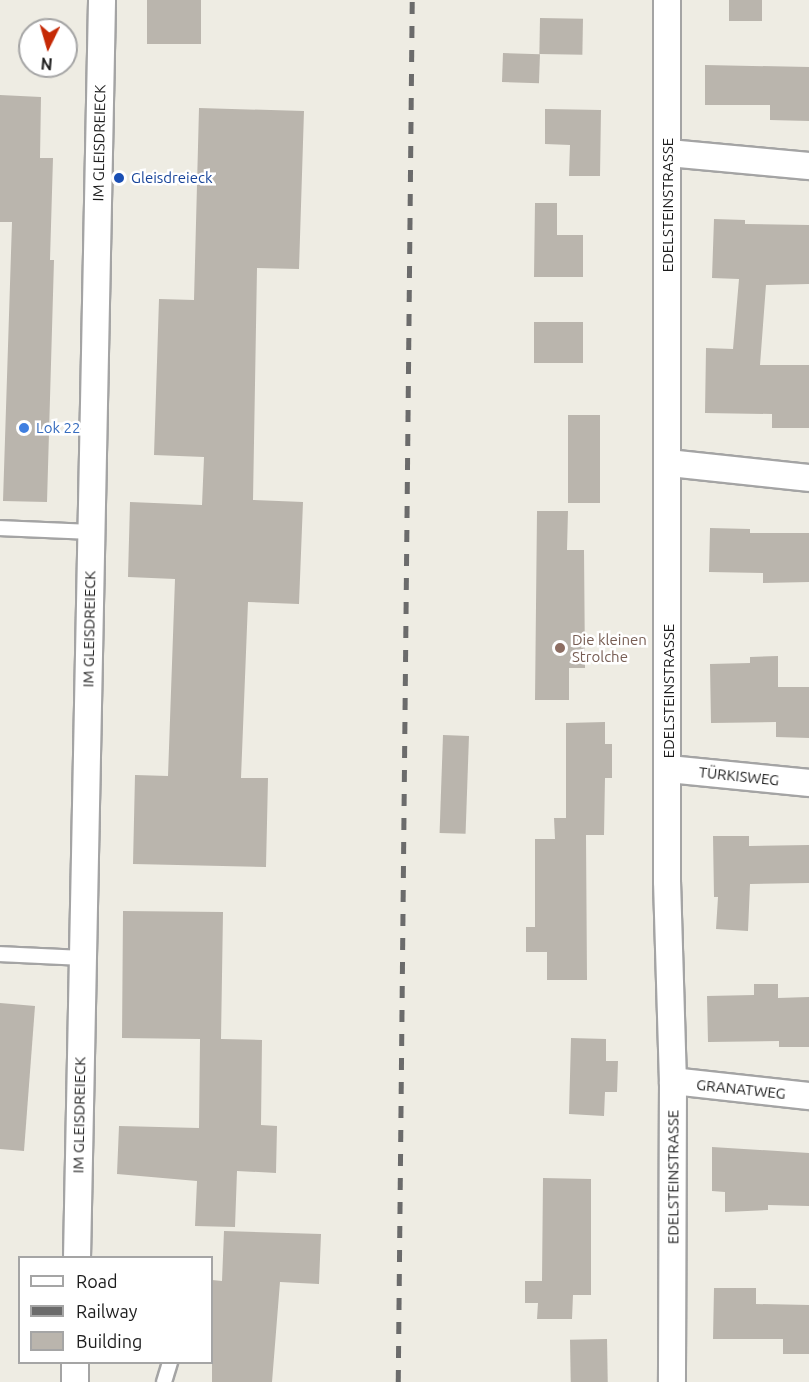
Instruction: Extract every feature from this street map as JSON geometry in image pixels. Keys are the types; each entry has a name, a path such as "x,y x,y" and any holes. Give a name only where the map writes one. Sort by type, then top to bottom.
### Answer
{"street":[{"name":"IM GLEISDREIECK","path":"77,1256 102,0"},
{"name":"EDELSTEINSTRASSE","path":"667,0 669,463 667,881 673,1081 672,1382"},
{"path":"668,153 809,166"},
{"path":"669,463 809,478"},
{"name":"TÜRKISWEG","path":"669,769 809,783"},
{"name":"GRANATWEG","path":"673,1081 809,1096"},
{"path":"75,1364 75,1382"}],"lane":[{"path":"0,528 91,532"},
{"path":"0,954 82,958"},
{"path":"164,1382 169,1364"}],"building":[{"path":"147,0 201,0 201,44 147,44"},
{"path":"729,0 762,0 762,21 729,21"},
{"path":"540,18 583,19 582,55 539,54"},
{"path":"503,53 540,54 539,83 502,82"},
{"path":"705,65 809,67 809,121 770,120 770,105 705,105"},
{"path":"0,95 41,97 40,158 53,158 50,260 54,260 47,502 3,501 12,222 0,222"},
{"path":"199,108 304,111 299,269 257,268 253,500 303,502 299,604 248,602 241,778 268,778 266,867 133,864 135,775 168,776 175,579 128,577 130,502 202,505 204,457 154,455 159,299 194,300"},
{"path":"545,109 601,110 600,176 569,176 570,145 545,144"},
{"path":"535,203 557,203 557,235 583,235 583,277 534,277"},
{"path":"714,219 745,220 745,224 809,225 809,284 766,285 760,365 809,365 809,428 772,428 772,414 705,413 706,348 733,349 739,279 712,278"},
{"path":"534,322 583,322 583,363 534,363"},
{"path":"568,415 600,415 600,503 568,503"},
{"path":"537,511 568,511 567,550 584,550 585,668 569,668 569,700 535,700"},
{"path":"710,528 750,529 750,533 809,533 809,582 763,583 763,573 709,572"},
{"path":"778,656 778,687 809,687 809,738 776,737 776,722 711,723 710,664 750,663 750,657"},
{"path":"605,722 605,744 612,744 612,778 605,778 604,835 586,835 587,980 547,980 547,952 526,952 526,927 535,927 535,839 555,839 554,818 566,818 566,723"},
{"path":"443,735 469,736 466,834 440,833"},
{"path":"713,836 749,836 749,846 809,845 809,883 750,884 748,931 716,929 718,897 714,897"},
{"path":"123,911 223,912 221,1039 262,1040 261,1125 277,1126 276,1173 237,1171 235,1227 195,1226 197,1181 117,1174 119,1126 199,1128 200,1039 122,1038"},
{"path":"754,984 778,984 778,998 809,997 809,1047 779,1047 779,1041 708,1042 707,996 754,995"},
{"path":"0,1003 35,1006 24,1151 0,1149"},
{"path":"571,1038 606,1039 606,1061 618,1061 617,1092 605,1092 604,1116 569,1114"},
{"path":"712,1147 809,1153 809,1206 768,1205 768,1210 725,1212 725,1192 712,1191"},
{"path":"543,1178 591,1179 591,1295 573,1295 572,1319 537,1319 538,1303 525,1303 525,1281 542,1281"},
{"path":"224,1231 321,1234 319,1284 280,1282 272,1382 212,1382 213,1280 222,1281"},
{"path":"714,1288 756,1288 756,1304 809,1305 809,1354 783,1354 783,1339 713,1339"},
{"path":"607,1339 608,1382 571,1382 570,1340"}],"railway":[{"path":"398,1382 412,0"}],"place":[{"name":"Gleisdreieck","path":"119,178"},
{"name":"Lok 22","path":"24,428"},
{"name":"Die kleinen Strolche","path":"560,648"}]}
